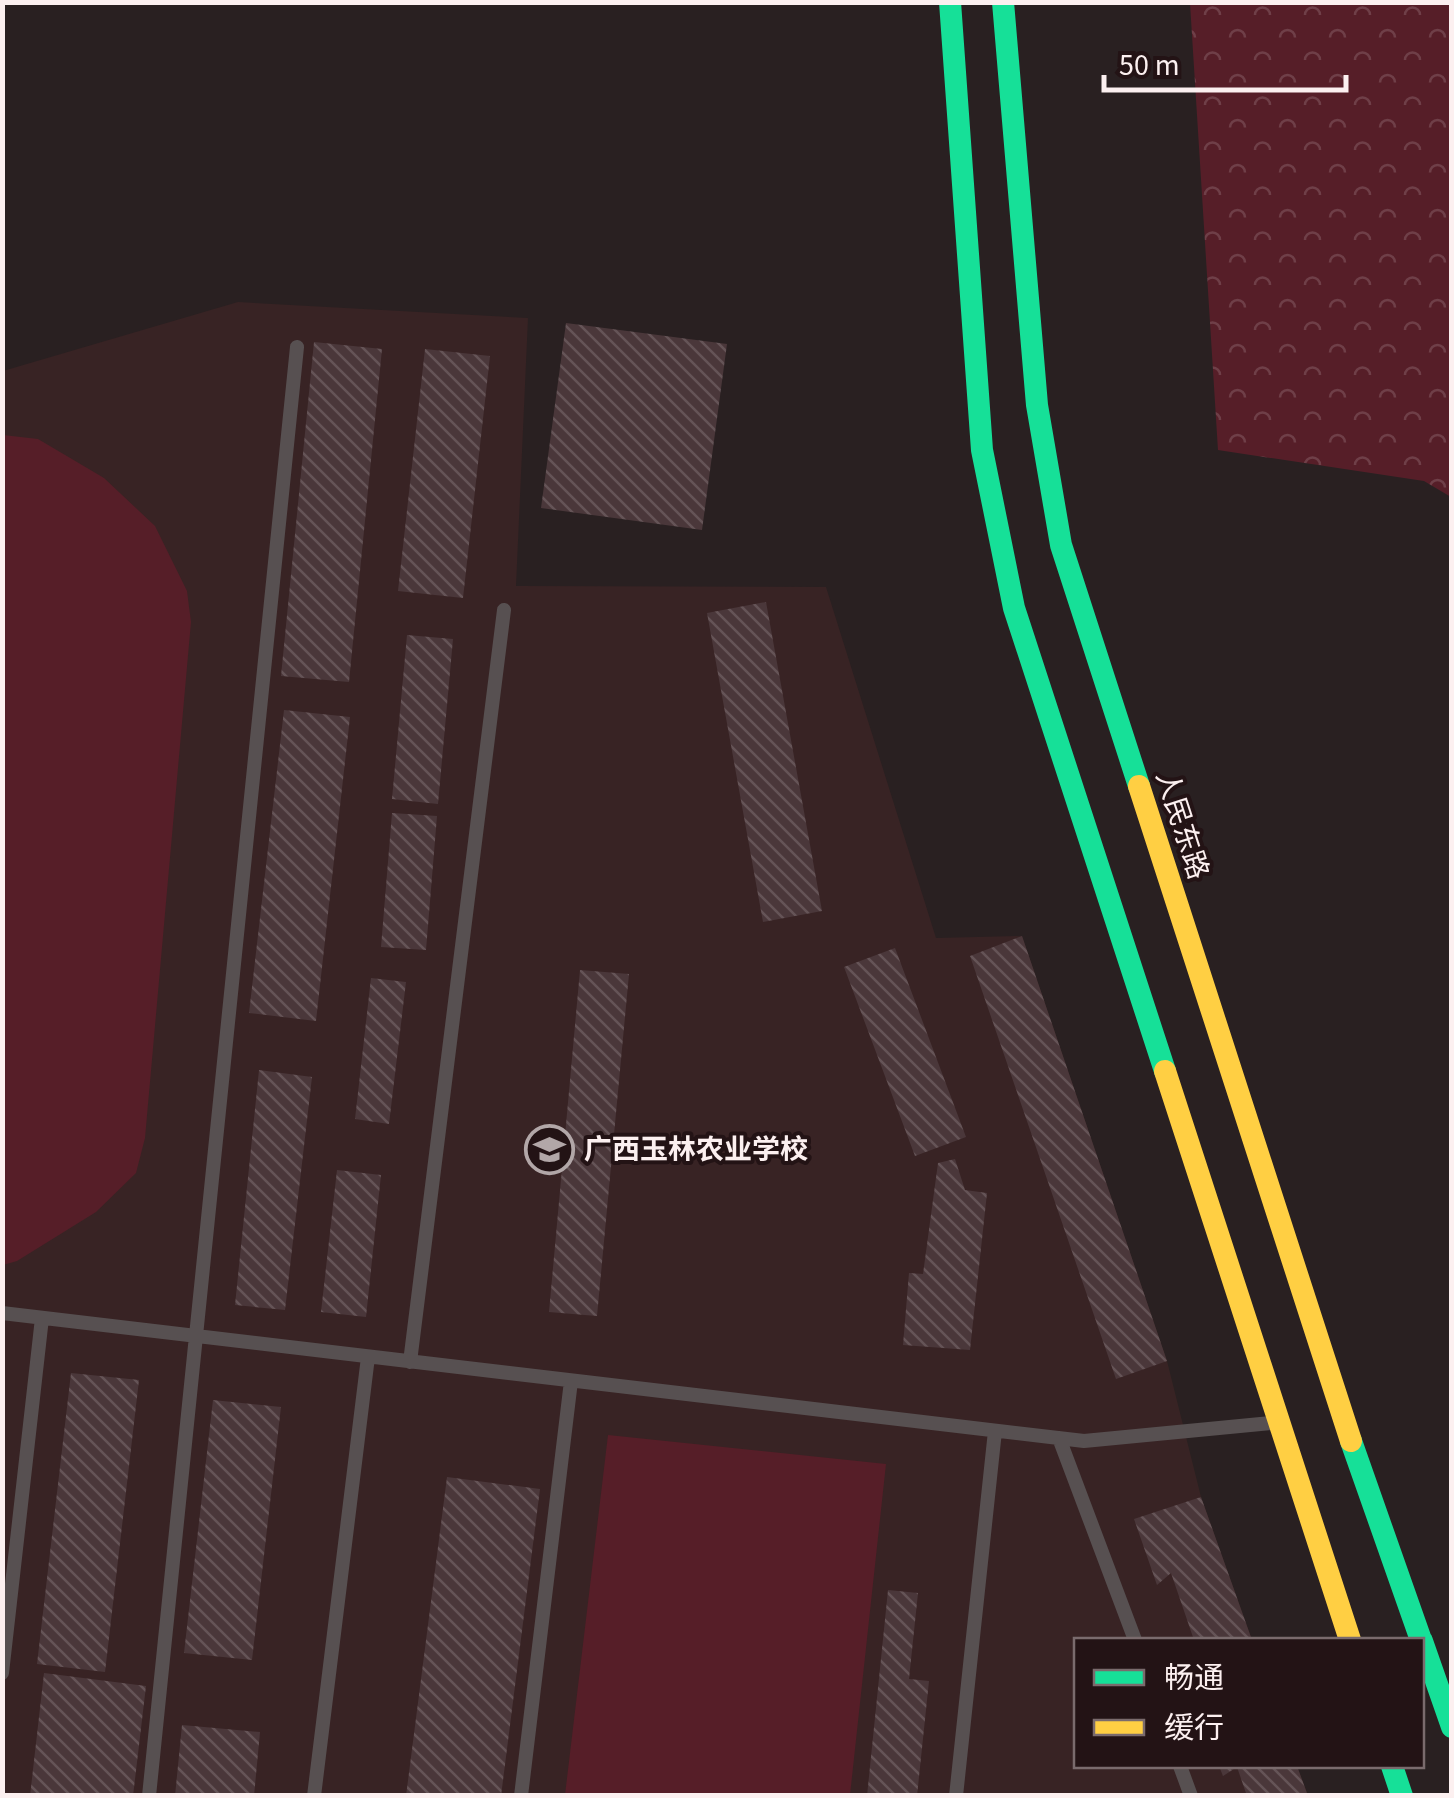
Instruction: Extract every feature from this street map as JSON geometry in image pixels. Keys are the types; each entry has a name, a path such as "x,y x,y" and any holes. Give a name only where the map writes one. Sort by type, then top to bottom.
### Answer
{"main road":[{"path":"950,2 982,450 1014,608 1349,1638"},
{"name":"人民东路","path":"1004,2 1037,405 1060,544 1344,1418 1420,1638"},
{"name":"人民东路","path":"1424,1649 1452,1727"},
{"path":"1393,1768 1402,1796"}],"lane":[{"path":"149,1796 297,347"},
{"path":"410,1362 504,610"},
{"path":"2,1314 1084,1441 1277,1423"},
{"path":"2,1673 42,1318"},
{"path":"314,1796 368,1357"},
{"path":"521,1796 571,1380"},
{"path":"956,1796 995,1430"},
{"path":"1058,1438 1133,1638"},
{"path":"1181,1768 1190,1796"}],"shaded area":[{"name":"广西玉林农业学校","path":"238,302 528,318 516,586 826,587 936,938 1022,936 1167,1361 1201,1497 1251,1638 1074,1638 1074,1768 1298,1768 1308,1795 3,1796 3,371"}],"green space":[{"path":"1190,3 1451,3 1451,497 1424,481 1218,450"},
{"path":"3,435 38,439 104,478 155,526 187,591 191,622 145,1138 136,1173 96,1212 17,1261 3,1265"},
{"path":"608,1435 886,1464 850,1795 565,1795"}],"building":[{"path":"566,323 727,344 702,530 541,508"},
{"path":"314,342 382,349 349,682 281,676"},
{"path":"425,349 490,356 463,598 398,591"},
{"path":"766,602 822,911 763,922 707,613"},
{"path":"407,635 453,639 438,804 392,799"},
{"path":"284,710 350,717 316,1021 249,1013"},
{"path":"392,813 437,816 426,950 381,947"},
{"path":"1022,936 1167,1361 1116,1379 970,956"},
{"path":"895,948 966,1137 915,1156 844,967"},
{"path":"580,970 629,974 597,1316 549,1312"},
{"path":"371,978 406,982 389,1124 355,1119"},
{"path":"259,1070 312,1077 285,1310 235,1305"},
{"path":"955,1159 965,1190 987,1193 970,1350 903,1345 909,1273 923,1274 938,1163"},
{"path":"337,1170 381,1175 366,1317 321,1312"},
{"path":"71,1373 139,1380 105,1672 37,1664"},
{"path":"213,1400 281,1407 252,1660 184,1653"},
{"path":"447,1477 540,1489 501,1796 406,1796"},
{"path":"1201,1497 1251,1638 1193,1638 1171,1573 1157,1585 1134,1519"},
{"path":"888,1590 918,1593 909,1679 929,1681 917,1796 867,1796"},
{"path":"44,1673 146,1686 133,1796 30,1796"},
{"path":"182,1725 260,1732 254,1796 175,1796"},
{"path":"1220,1768 1235,1768 1223,1776"},
{"path":"1237,1768 1298,1768 1308,1796 1247,1796"}],"traffic: fast":[{"path":"950,2 982,450 1014,608 1165,1071"},
{"path":"1003,2 1037,405 1061,545 1139,786"},
{"path":"1351,1441 1420,1638"},
{"path":"1424,1647 1452,1727"},
{"path":"1393,1768 1402,1796"}],"traffic: slow":[{"path":"1139,786 1351,1441"},
{"path":"1165,1071 1349,1638"}],"place":[{"name":"广西玉林农业学校","path":"549,1150"}]}
